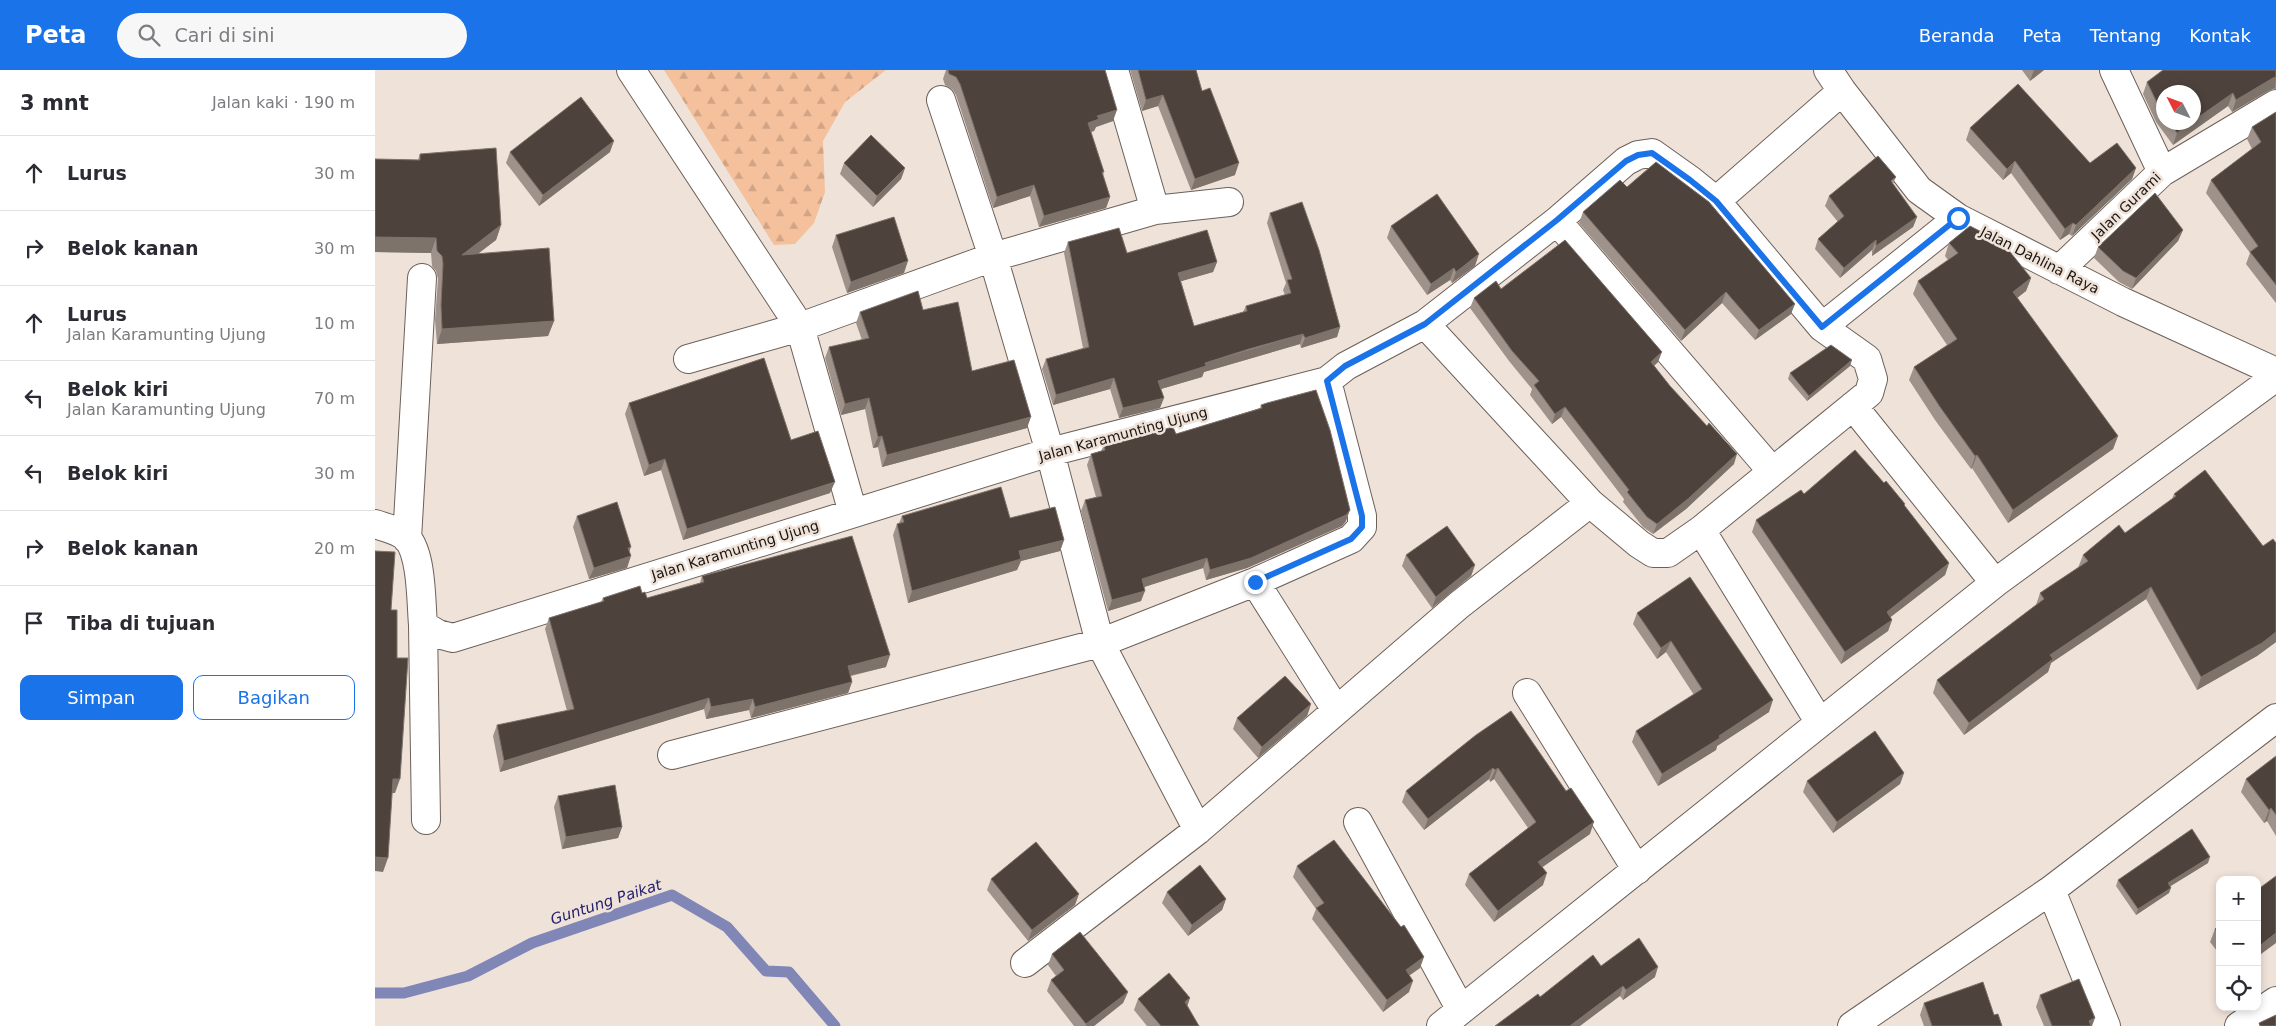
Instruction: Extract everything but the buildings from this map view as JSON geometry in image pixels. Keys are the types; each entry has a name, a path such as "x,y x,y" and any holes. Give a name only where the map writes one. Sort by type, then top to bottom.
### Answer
{"street":[{"path":"631,70 800,326 853,513"},
{"path":"1114,70 1155,210"},
{"path":"2114,70 2161,172"},
{"path":"1425,324 1590,503 1639,544 1653,553 1668,553 1701,530 1869,393 1873,379 1867,359 1822,327 1716,201 1835,80"},
{"name":"Jalan Dahlina Raya","path":"1835,80 1919,190 1958,218 2059,270 2276,372"},
{"path":"941,100 993,257 1050,452 1099,643 1199,830"},
{"name":"Jalan Gurami","path":"2059,270 2161,172 2276,104"},
{"name":"Jalan Karamunting Ujung","path":"423,625 438,634 453,638 1050,452 1327,381 1345,366 1425,324 1557,220 1626,161 1638,155 1652,153 1716,201"},
{"path":"689,359 800,326 993,257 1155,210 1229,202"},
{"path":"1822,327 1958,218"},
{"path":"1557,220 1772,471"},
{"path":"407,539 422,278"},
{"path":"1358,822 1451,1018 1995,583 2276,377"},
{"path":"672,755 1099,643 1255,582 1351,539 1362,527 1362,516 1327,381"},
{"path":"1853,406 1995,583"},
{"path":"1025,963 1199,830 1459,605 1590,503"},
{"path":"375,524 397,531 407,539 416,555 423,625 426,820"},
{"path":"1701,530 1820,723"},
{"path":"1255,582 1336,710"},
{"path":"1527,693 1637,870"},
{"path":"1852,1026 1879,1018 2051,890 2276,718"},
{"path":"2051,890 2106,1026"},
{"path":"2239,1026 2276,1002"}],"green space":[{"path":"664,70 886,70 845,102 823,141 825,192 814,223 795,244 774,245"}],"waterway":[{"name":"Guntung Paikat","path":"375,993 404,993 468,976 532,943 672,895 727,927 766,971 789,972 835,1026"}],"route":[{"path":"1255,582 1351,539 1362,527 1362,516 1327,381 1345,366 1425,324 1557,220 1626,161 1638,155 1652,153 1671,165 1716,201 1822,327 1958,218"}]}
